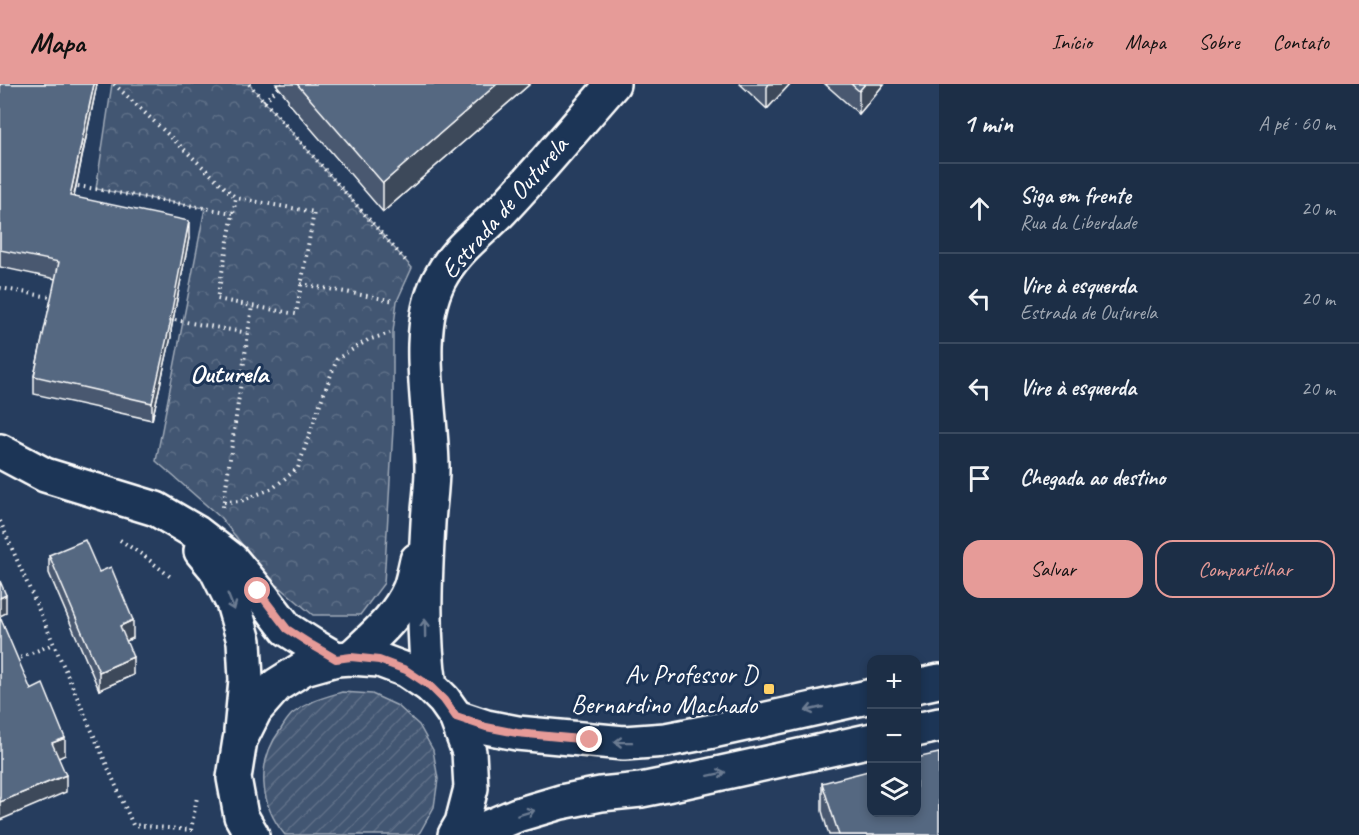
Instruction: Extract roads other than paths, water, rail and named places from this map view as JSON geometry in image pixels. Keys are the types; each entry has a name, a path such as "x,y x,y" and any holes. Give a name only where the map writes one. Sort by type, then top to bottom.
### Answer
{"street":[{"name":"Estrada de Outurela","path":"430,686 424,606 432,468 425,362 429,302 438,280 450,261 467,242 501,212 613,84"},
{"path":"0,451 45,475 156,509 197,533 232,560 287,629 312,645 344,658"},
{"path":"156,509 216,568 233,603 244,641 246,680 240,740"},
{"name":"Estrada de Outurela","path":"344,658 376,635 394,615 410,588 428,524"},
{"name":"Estrada de Outurela","path":"252,835 241,816 234,778 240,740 255,710 277,685 304,668 344,658 379,660 406,670 430,686 456,717 469,752 471,788 462,823 455,835"},
{"path":"921,685 939,681"},
{"path":"456,717 486,727 517,733 624,743 666,740 704,733 867,697"},
{"path":"921,729 939,725"},
{"path":"472,835 517,815 561,802 601,794 641,790 867,741"}],"place":[{"name":"Av Professor D Bernardino Machado","path":"769,689"}],"district":[{"name":"Outurela","path":"229,373"}]}
